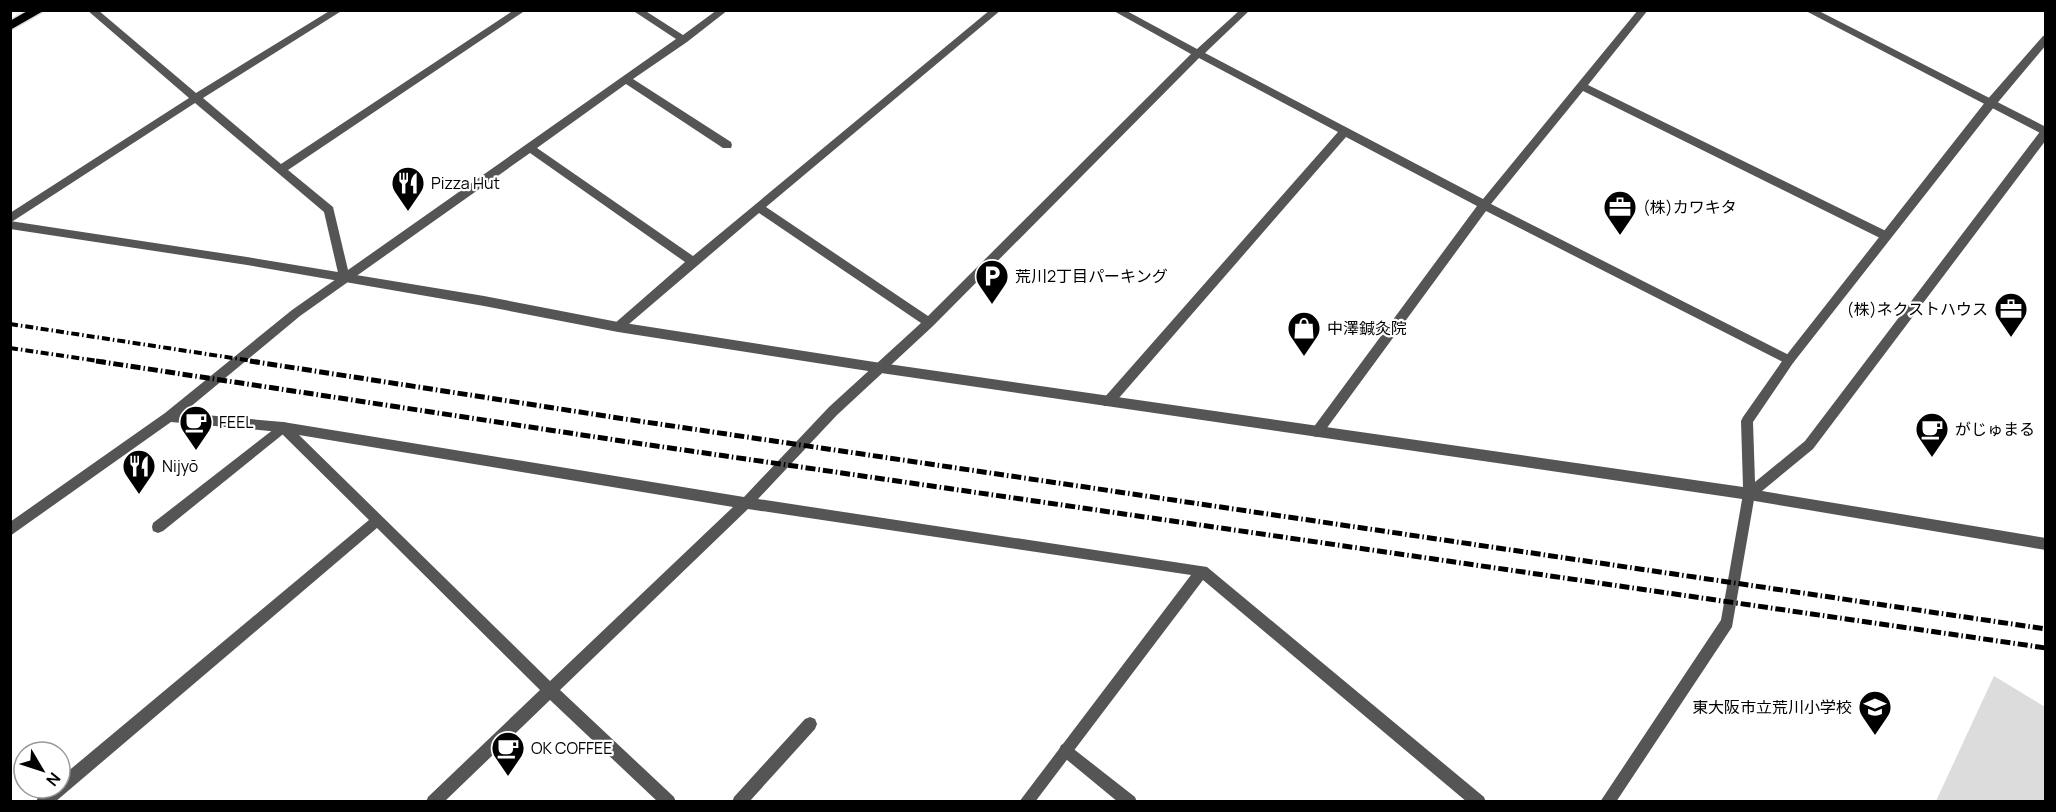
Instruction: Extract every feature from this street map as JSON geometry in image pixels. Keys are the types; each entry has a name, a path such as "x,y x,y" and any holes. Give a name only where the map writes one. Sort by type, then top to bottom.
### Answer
{"main road":[{"path":"10,26 39,10"}],"street":[{"path":"91,10 329,210 345,279"},
{"path":"10,219 196,98 339,10"},
{"path":"280,169 522,10"},
{"path":"636,10 684,40"},
{"path":"10,530 169,417 296,313 724,10"},
{"path":"618,327 997,10"},
{"path":"1116,10 1484,205 1789,360"},
{"path":"433,801 746,503 834,411 929,323 1197,54 1246,10"},
{"path":"1317,432 1484,205 1644,10"},
{"path":"1749,494 1809,445 2046,132 1808,10"},
{"path":"1607,801 1727,622 1749,494 1748,421 1789,360 1990,104 2046,38"},
{"path":"627,80 727,145"},
{"path":"1582,86 1886,236"},
{"path":"1108,402 1345,132"},
{"path":"530,148 693,262"},
{"path":"759,208 929,323"},
{"path":"10,225 247,261 484,301 618,327 1108,402 1749,494 2046,544"},
{"path":"169,417 283,427 746,503 1202,571 1479,801"},
{"path":"283,427 550,690 669,801"},
{"path":"158,527 283,427"},
{"path":"72,776 378,520"},
{"path":"1026,801 1202,571"},
{"path":"739,801 810,724"},
{"path":"1066,750 1130,801"}],"shaded area":[{"path":"1994,676 2045,707 2045,801 1936,801"}],"railway":[{"path":"10,324 259,362"},
{"path":"10,348 105,362"},
{"path":"96,361 622,441 2046,648"},
{"path":"250,361 625,419 2046,629"}],"place":[{"name":"Pizza Hut","path":"408,212"},
{"name":"(株)カワキタ","path":"1620,236"},
{"name":"荒川2丁目パーキング","path":"992,305"},
{"name":"(株)ネクストハウス","path":"2011,338"},
{"name":"中澤鍼灸院","path":"1304,357"},
{"name":"FEEL","path":"196,451"},
{"name":"がじゅまる","path":"1932,458"},
{"name":"Nijyō","path":"139,495"},
{"name":"東大阪市立荒川小学校","path":"1875,736"},
{"name":"OK COFFEE","path":"508,777"}]}
